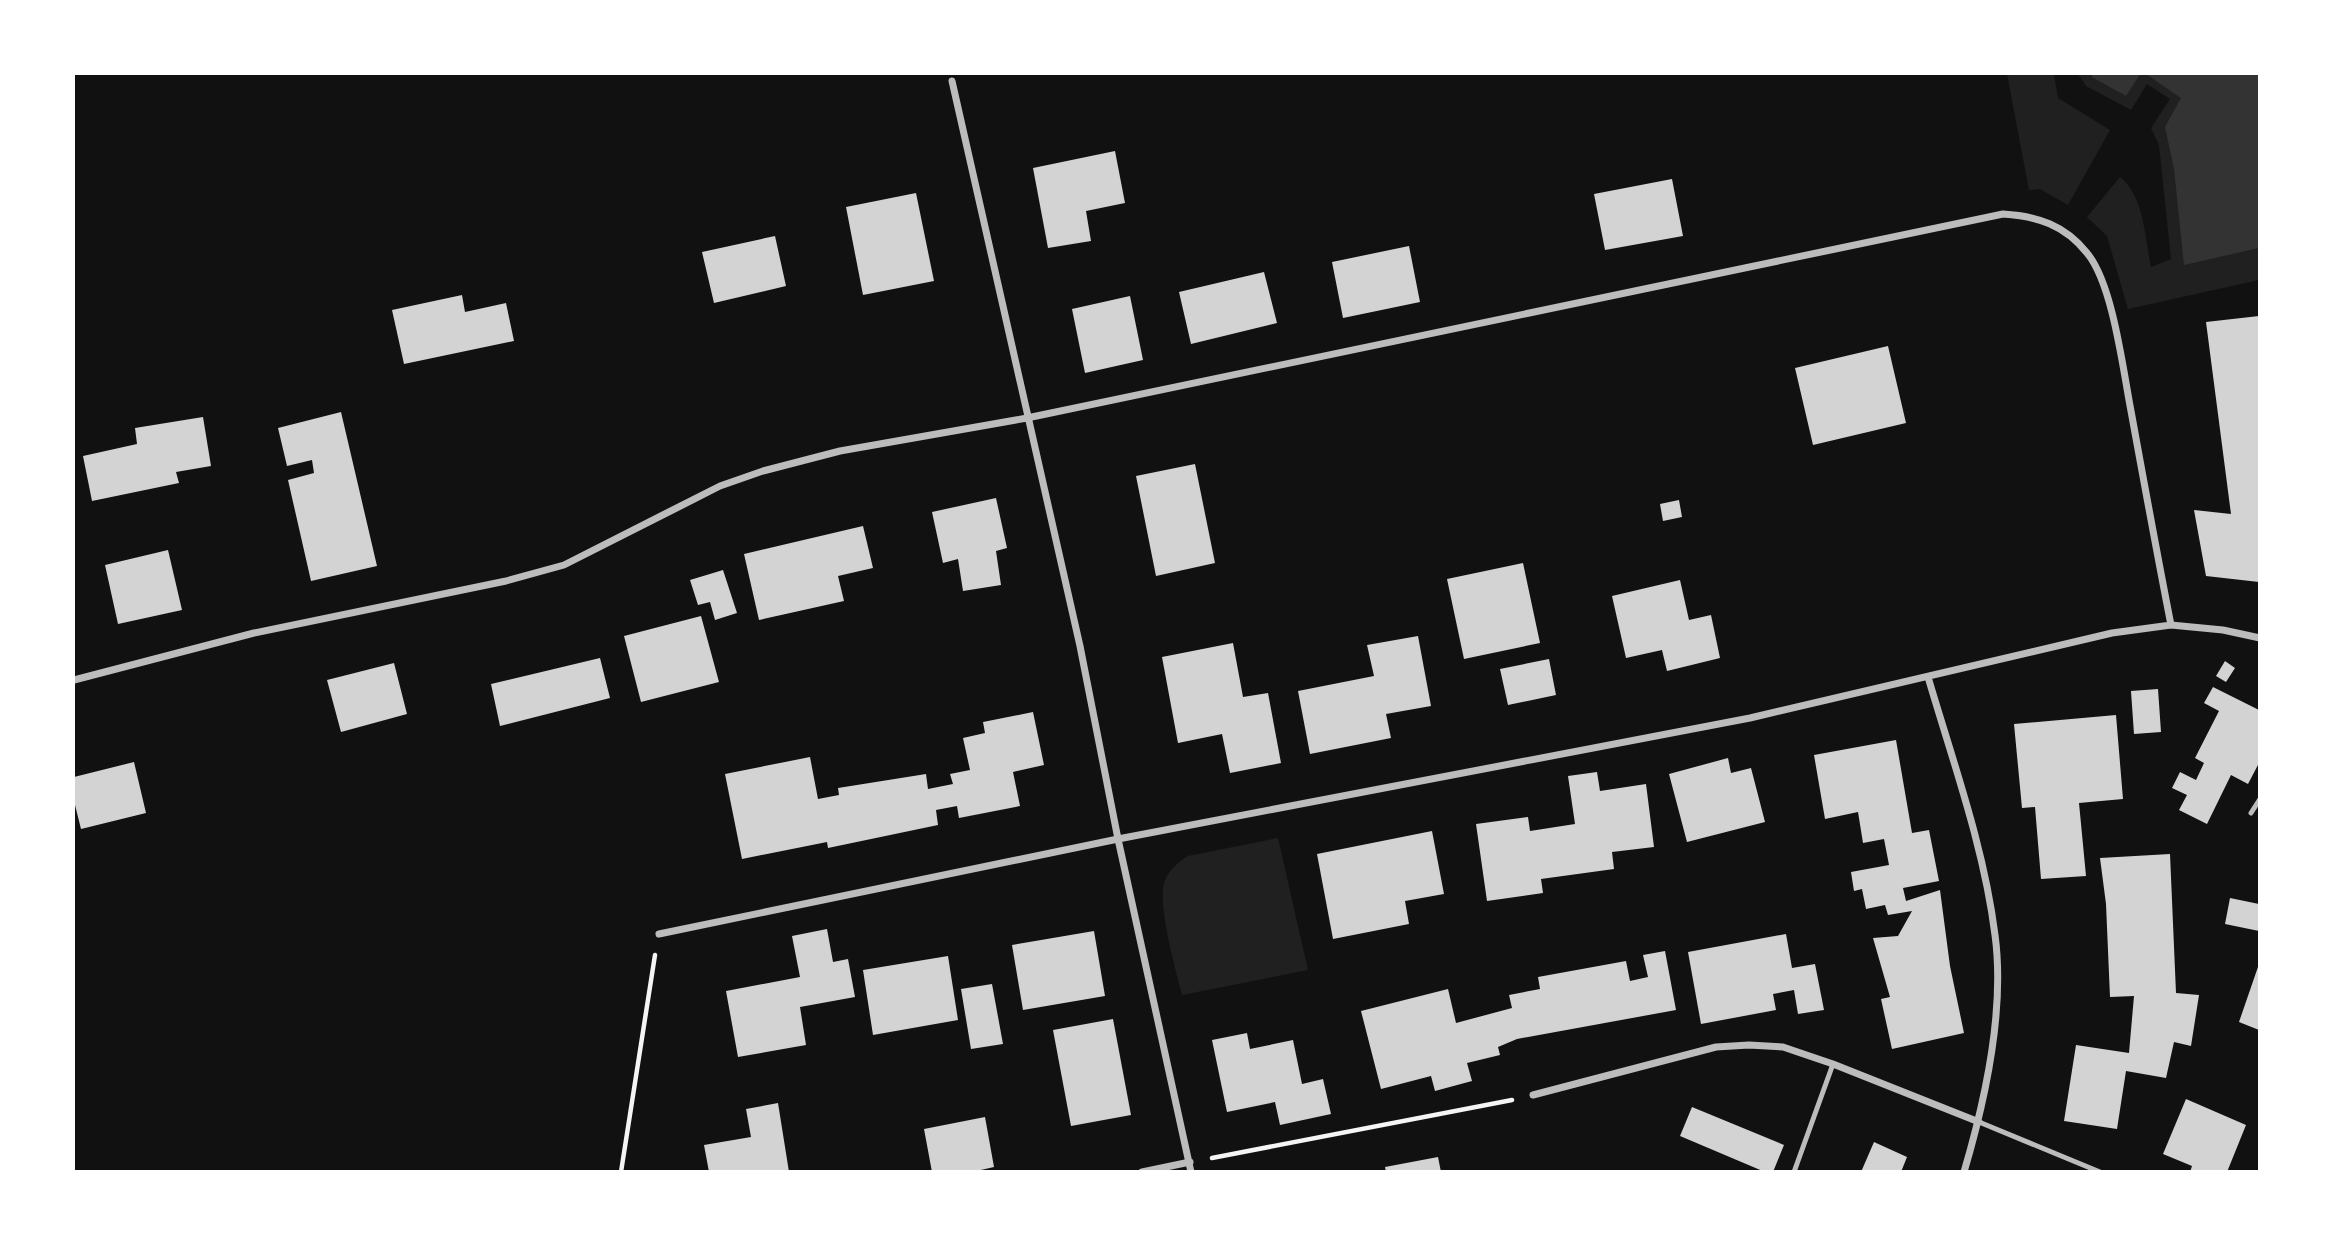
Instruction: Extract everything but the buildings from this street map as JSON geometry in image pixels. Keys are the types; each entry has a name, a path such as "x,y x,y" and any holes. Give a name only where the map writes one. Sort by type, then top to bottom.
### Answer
{"street":[{"path":"951,81 1080,646 1118,839 1191,1171"},
{"path":"74,680 254,633 506,581 564,565 720,486 763,471 840,451 1027,418 2003,214 2029,216 2053,225 2070,236 2088,254 2103,284 2117,335 2171,625"},
{"path":"659,934 1118,839 1750,718 2112,633 2171,625 2223,630 2259,638"},
{"path":"1928,677 1983,864 1996,937 1998,1003 1979,1122 1964,1171"},
{"path":"1533,1096 1716,1047 1749,1045 1783,1047 1979,1122"},
{"path":"1142,1171 1190,1162"}],"lane":[{"path":"2251,813 2259,799"},
{"path":"1794,1171 1833,1064"},
{"path":"1979,1122 2100,1171"}],"path":[{"path":"621,1171 659,934"},
{"path":"1190,1162 1533,1096"}],"shaded area":[{"path":"2007,74 2054,74 2058,98 2110,130 2068,205 2040,189 2029,190"},
{"path":"2078,74 2259,74 2259,280 2128,309 2107,236 2087,217 2120,177 2128,185 2139,206 2151,267 2171,259 2159,145 2151,128 2170,99 2147,84 2131,110 2086,86"},
{"path":"2092,74 2140,74 2126,96 2092,77"},
{"path":"2146,74 2259,74 2259,248 2184,265 2174,169 2165,127 2181,98"},
{"path":"1278,838 1308,970 1182,995 1163,904 1167,876 1188,856"}]}
